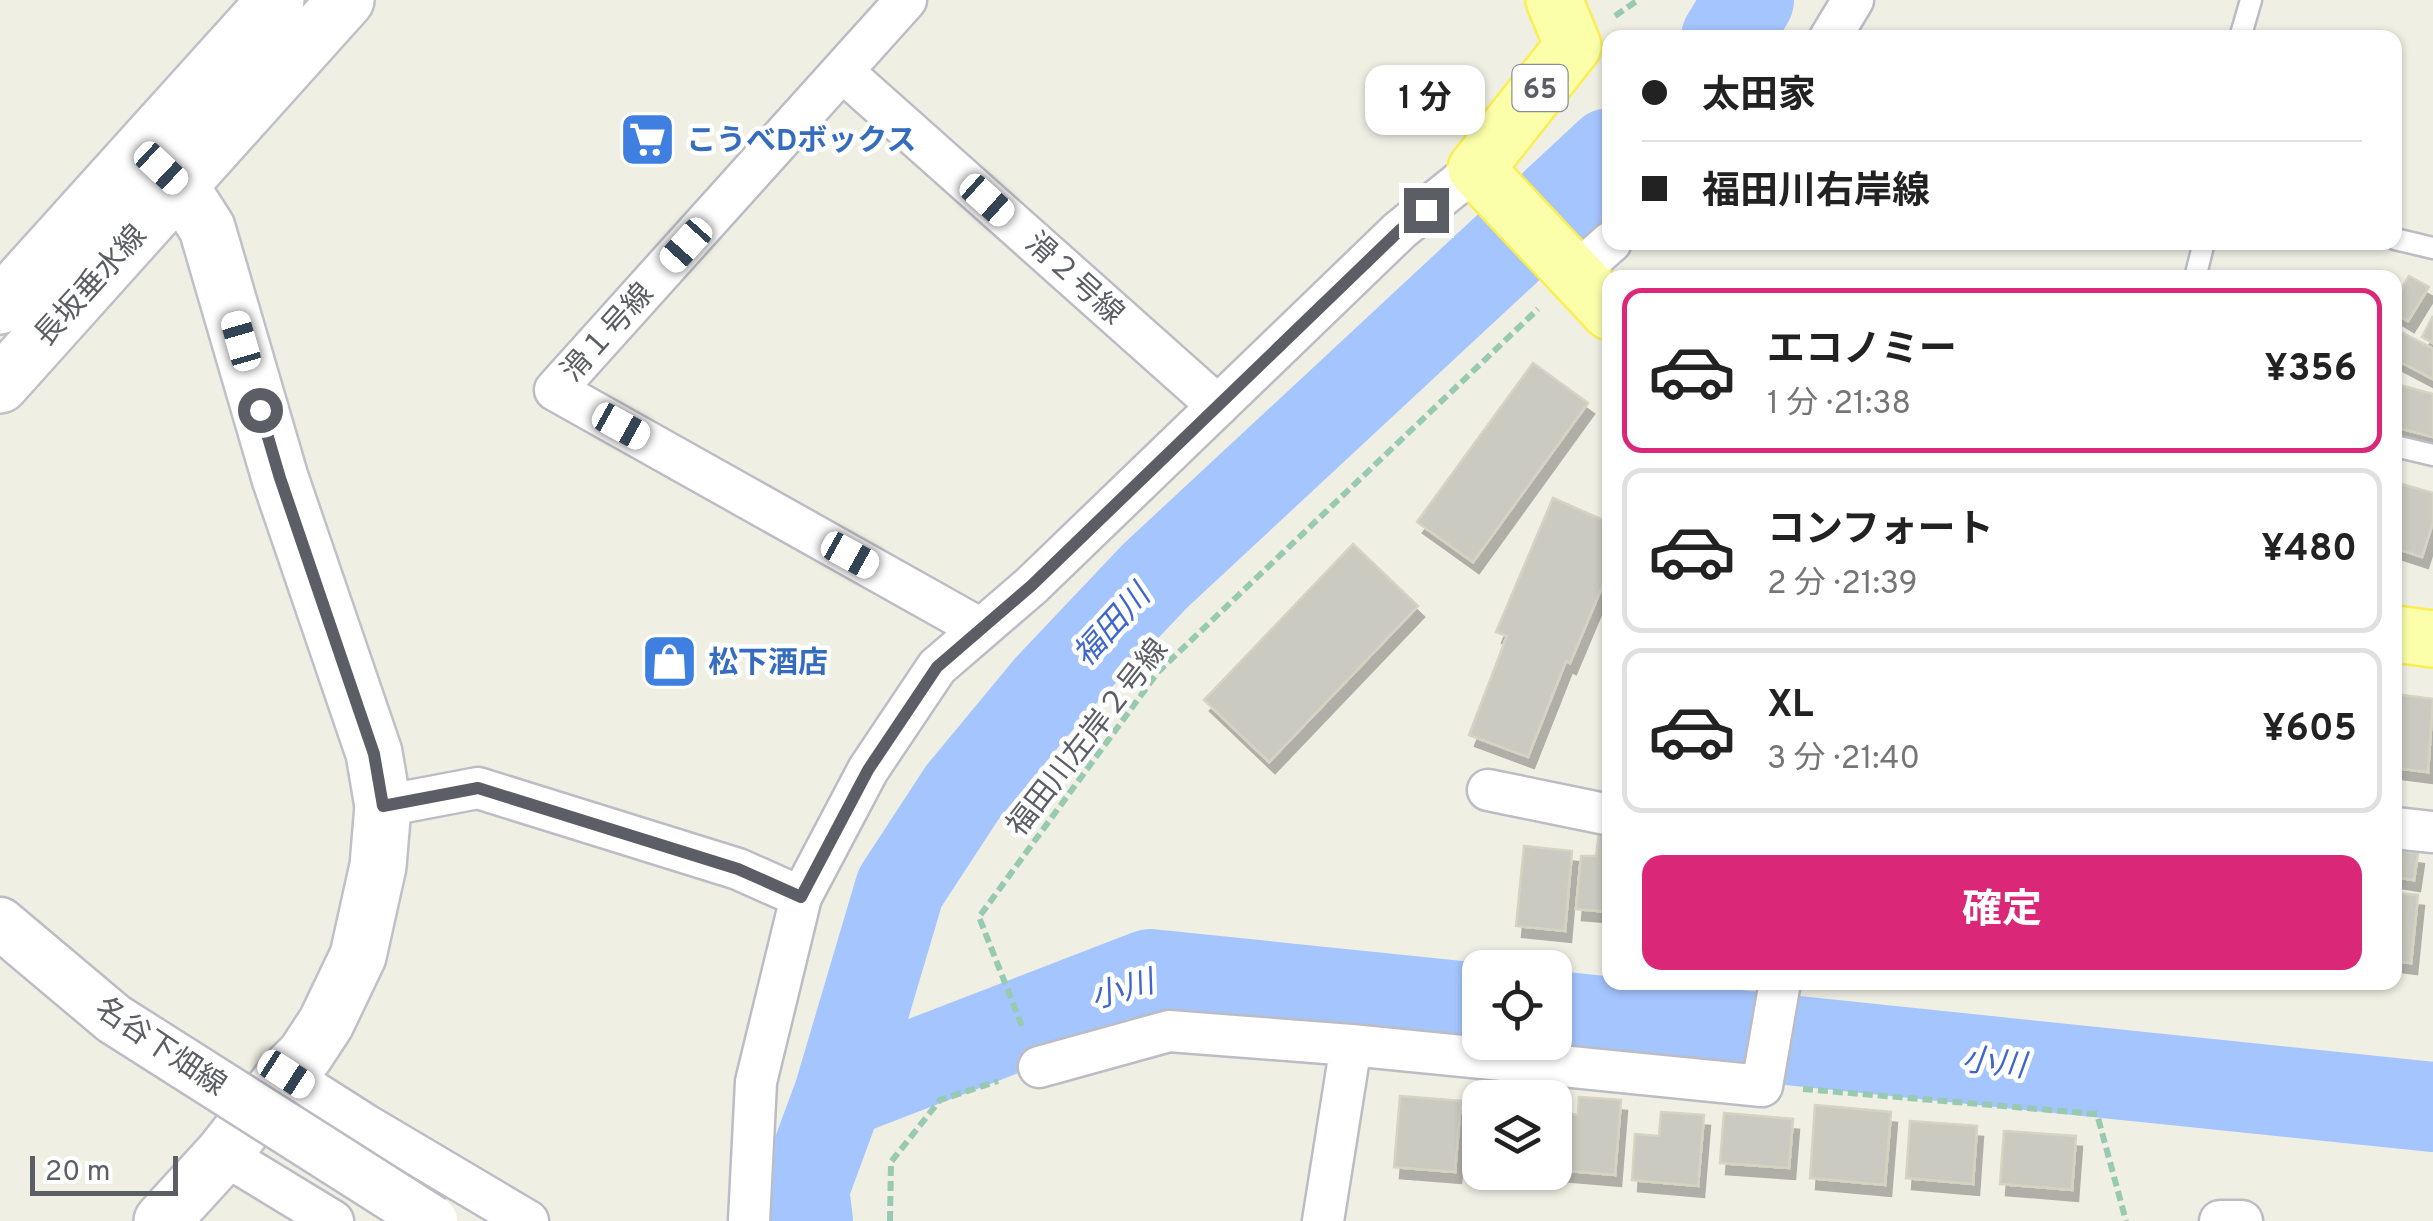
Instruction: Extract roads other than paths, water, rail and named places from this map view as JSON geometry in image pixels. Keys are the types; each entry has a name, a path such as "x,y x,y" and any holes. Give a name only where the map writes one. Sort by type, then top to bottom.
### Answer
{"main road":[{"name":"長坂垂水線","path":"0,385 161,168 276,0"},
{"name":"長坂垂水線","path":"0,306 161,168 346,0"},
{"name":"65","path":"1476,169 1574,46 1554,0"},
{"path":"161,168 207,228 280,478 374,754 383,806 378,866 358,956 326,1023 305,1055 162,1221"},
{"path":"1476,169 1599,276"},
{"path":"2402,635 2433,639"}],"street":[{"name":"滑１号線","path":"906,0 555,390 981,629"},
{"path":"1835,30 1852,0"},
{"name":"滑２号線","path":"842,71 1218,406"},
{"path":"749,1221 756,1082 801,897 868,770 937,667 1031,586 1400,230 1476,169"},
{"path":"383,806 478,788 738,869 801,897"},
{"path":"1488,790 1602,813"},
{"path":"2402,829 2433,832"},
{"name":"名谷下畑線","path":"0,923 114,1019 432,1221"},
{"path":"1039,1067 1169,1031 1762,1086 1779,990"},
{"path":"1323,1221 1351,1046"},
{"path":"286,1074 528,1221"},
{"path":"223,1154 333,1221"},
{"path":"2220,1221 2242,1221"}],"lane":[{"path":"2242,30 2251,0"},
{"path":"2402,241 2433,248"},
{"path":"2402,447 2433,454"}],"waterway":[{"name":"福田川","path":"1731,30 1749,0"},
{"name":"福田川","path":"808,1221 804,1189 839,1094 900,888 962,793 1049,688 1155,576 1602,160"},
{"name":"小川","path":"839,1094 1150,974 1462,1006"},
{"name":"小川","path":"1572,1018 2433,1107"}],"place":[{"name":"こうべDボックス","path":"647,140"},
{"name":"松下酒店","path":"669,662"}]}
